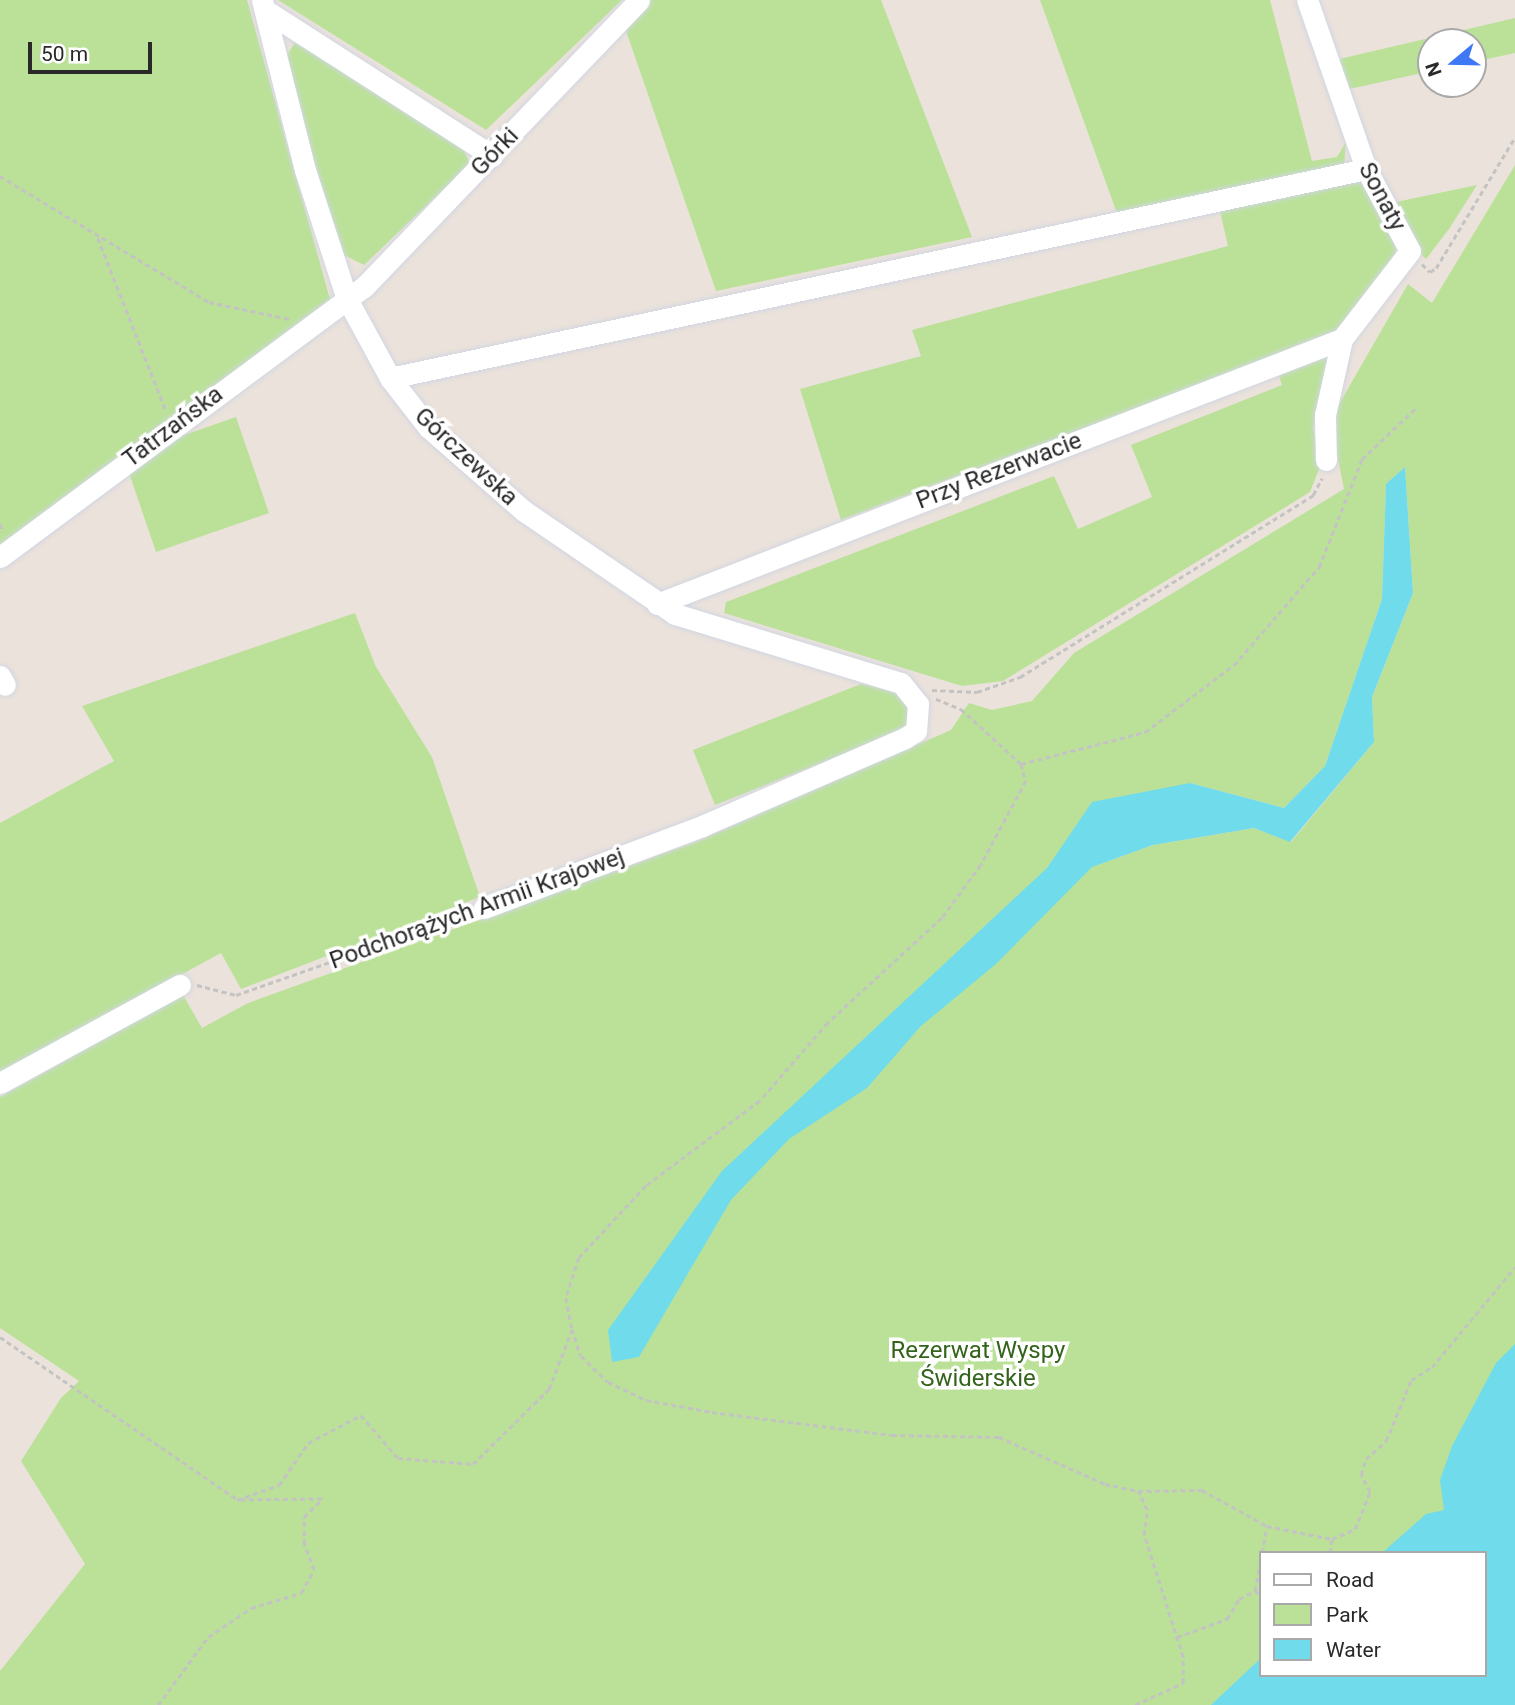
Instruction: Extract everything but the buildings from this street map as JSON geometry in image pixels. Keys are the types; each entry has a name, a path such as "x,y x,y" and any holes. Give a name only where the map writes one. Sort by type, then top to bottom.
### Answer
{"street":[{"name":"Górki","path":"347,299 492,156 639,0"},
{"name":"Sonaty","path":"1307,0 1366,169 1410,251 1342,339 1325,415 1326,460"},
{"path":"264,5 492,156"},
{"name":"Górczewska","path":"264,5 305,170 347,299 390,378 458,456 524,511 657,604 911,689"},
{"path":"390,378 1366,169"},
{"name":"Tatrzańska","path":"0,557 347,299"},
{"name":"Przy Rezerwacie","path":"657,604 1342,339"},
{"name":"Podchorążych Armii Krajowej","path":"484,908 702,826 905,738 916,731 920,716 911,689"},
{"path":"0,1083 180,985"}],"path":[{"path":"1410,251 1430,272 1436,268 1515,137"},
{"path":"0,176 98,238 209,302 286,319 324,316"},
{"path":"98,238 172,427"},
{"path":"1021,764 1145,732 1234,665 1319,567 1362,459 1417,407"},
{"path":"911,689 977,692 1020,677 1313,495 1326,460"},
{"path":"911,689 961,709 1021,764 1026,781 981,865 942,918 828,1023 760,1101 646,1186 579,1258 566,1298 572,1329 581,1356 608,1382 646,1400 860,1432 999,1437 1105,1484 1138,1491 1202,1490 1267,1526 1332,1539 1355,1529 1370,1492 1361,1475 1366,1459 1386,1441 1410,1380 1432,1367 1515,1267"},
{"name":"Podchorążych Armii Krajowej","path":"180,985 211,985 236,995 484,908"},
{"path":"237,1500 279,1485 308,1443 362,1415 398,1458 473,1464 549,1389 572,1329"},
{"path":"0,1337 237,1500 322,1499 304,1517 304,1544 314,1570 302,1593 251,1608 208,1637 159,1705"},
{"path":"1135,1705 1183,1683 1177,1637 1144,1535 1147,1510 1138,1491"},
{"path":"1263,1551 1267,1526"},
{"path":"1330,1551 1332,1539"},
{"path":"1177,1637 1227,1619 1239,1600 1255,1591 1260,1565"},
{"path":"1255,1591 1260,1594"}],"green space":[{"path":"0,0 247,0 331,303 0,549"},
{"path":"278,0 622,0 486,130"},
{"path":"651,0 881,0 972,237 716,291 625,28"},
{"path":"1040,0 1270,0 1312,161 1337,157 1346,142 1344,168 1118,216"},
{"path":"1515,18 1515,53 1487,59 1487,28 1472,28"},
{"path":"1417,41 1417,74 1345,90 1335,60"},
{"path":"295,43 461,143 470,164 364,265 336,251 284,59"},
{"name":"Rezerwat Wyspy Świderskie","path":"1515,165 1515,1705 0,1705 0,1671 85,1564 21,1461 61,1398 79,1381 0,1328 0,1097 183,995 202,1028 248,1003 696,842 951,730 969,703 992,710 1032,701 1074,653 1344,489 1330,420 1408,284 1432,303","holes":["1405,467 1413,593 1372,697 1374,742 1291,842 1254,828 1153,845 1097,865 1190,783 1284,808 1325,766 1382,599 1386,485"]},
{"path":"1361,178 1396,248 1393,267 1335,333 841,520 800,389 921,356 912,330 1228,246 1219,207"},
{"path":"1477,185 1426,259 1415,249 1396,202"},
{"path":"1331,352 1313,428 1321,464 1310,492 1003,681 962,686 724,613 726,602 1054,476 1078,529 1152,497 1131,445 1282,385 1278,373"},
{"path":"236,417 269,513 156,552 128,470 167,441"},
{"path":"355,613 376,667 432,757 480,897 241,989 221,953 0,1073 0,823 114,761 82,706"},
{"path":"861,684 904,694 911,728 715,805 693,750"}],"water":[{"path":"1405,467 1413,593 1372,697 1374,742 1290,842 1254,828 1153,845 1092,867 996,964 921,1026 867,1088 789,1139 731,1200 639,1357 612,1362 608,1330 722,1171 1047,868 1092,802 1190,783 1284,808 1325,766 1382,599 1386,484"},
{"path":"1515,1344 1515,1705 1211,1705 1260,1659 1260,1677 1487,1677 1487,1551 1384,1551 1426,1514 1444,1510 1440,1480 1452,1446 1496,1363"}]}
